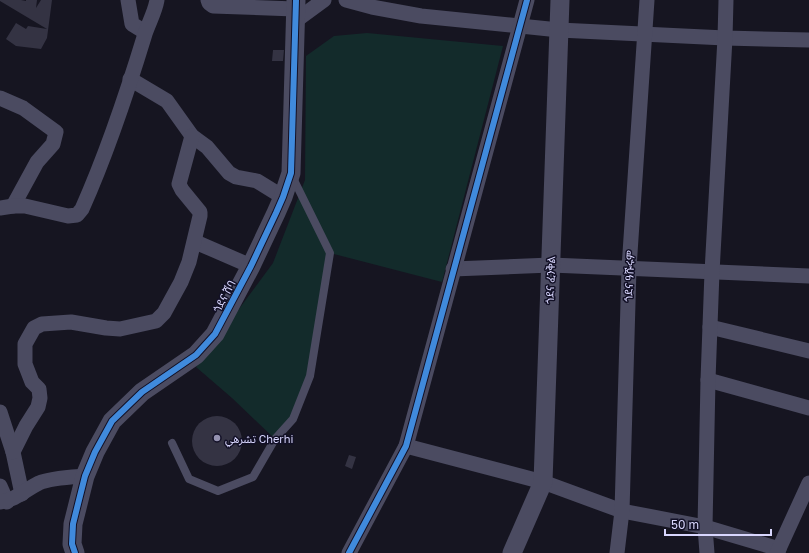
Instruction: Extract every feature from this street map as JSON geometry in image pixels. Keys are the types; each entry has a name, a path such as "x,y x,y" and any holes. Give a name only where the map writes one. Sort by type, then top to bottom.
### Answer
{"street":[{"path":"128,0 132,24 145,32"},
{"path":"6,207 25,206 68,216 77,215 82,209 139,57 145,32 156,8 157,0"},
{"path":"208,0 209,3 214,6 241,3 295,10 324,0"},
{"path":"346,0 372,7 421,16 559,30 646,35 809,40"},
{"path":"349,553 406,446 527,0"},
{"name":"ጎደና ፈንቅል","path":"512,553 543,482 560,0"},
{"name":"ጎደና ዓሹሩም","path":"617,553 622,511 629,268 646,35 647,0"},
{"path":"707,553 705,527 708,380 726,0"},
{"name":"ጎደና ሸባ","path":"72,550 73,524 85,476 95,452 112,421 142,392 196,354 215,334 251,266 283,197 291,173 295,10"},
{"path":"130,79 167,101 192,136 207,147 229,173 236,177 257,181 283,197"},
{"path":"0,98 23,108 56,132 53,144 38,162 6,207"},
{"path":"13,452 38,407 40,398 39,389 32,382 24,364 24,344 34,328 42,324 71,322 120,329 156,321 164,313 173,299 189,262 199,223 200,212 179,184 192,136"},
{"path":"195,240 200,244 251,266"},
{"path":"453,269 551,264 809,276"},
{"path":"710,327 809,351"},
{"path":"708,380 809,408"},
{"path":"0,412 13,452 22,494"},
{"path":"406,446 543,482 622,511 705,527 778,551 804,504 809,482"},
{"path":"0,486 4,502 22,494 39,483 85,476"}],"lane":[{"path":"172,443 189,479 218,491 253,477 275,439 293,419 310,376 330,253 291,173"}],"green space":[{"path":"367,33 503,46 442,282 330,253 310,376 293,419 275,439 232,398 196,367 273,263 305,180 306,56 334,36"}],"building":[{"path":"0,0 37,0 36,8 41,0 52,0 47,38 41,49 16,46 6,39 16,23 26,29 28,26 47,29"},
{"path":"273,50 284,50 283,61 272,61"},
{"name":"تشرهي Cherhi","path":"212,416 222,416 235,423 242,436 242,446 235,459 222,466 212,466 203,462 196,455 192,446 192,436 196,427 203,420"},
{"path":"349,455 356,457 352,469 345,466"}],"cycle path":[{"path":"75,553 72,544 73,524 85,476 95,452 112,421 142,392 196,355 215,334 251,266 283,197 291,173 296,0"},
{"path":"349,553 406,446 527,0"}],"place":[{"name":"تشرهي Cherhi","path":"217,438"}]}
